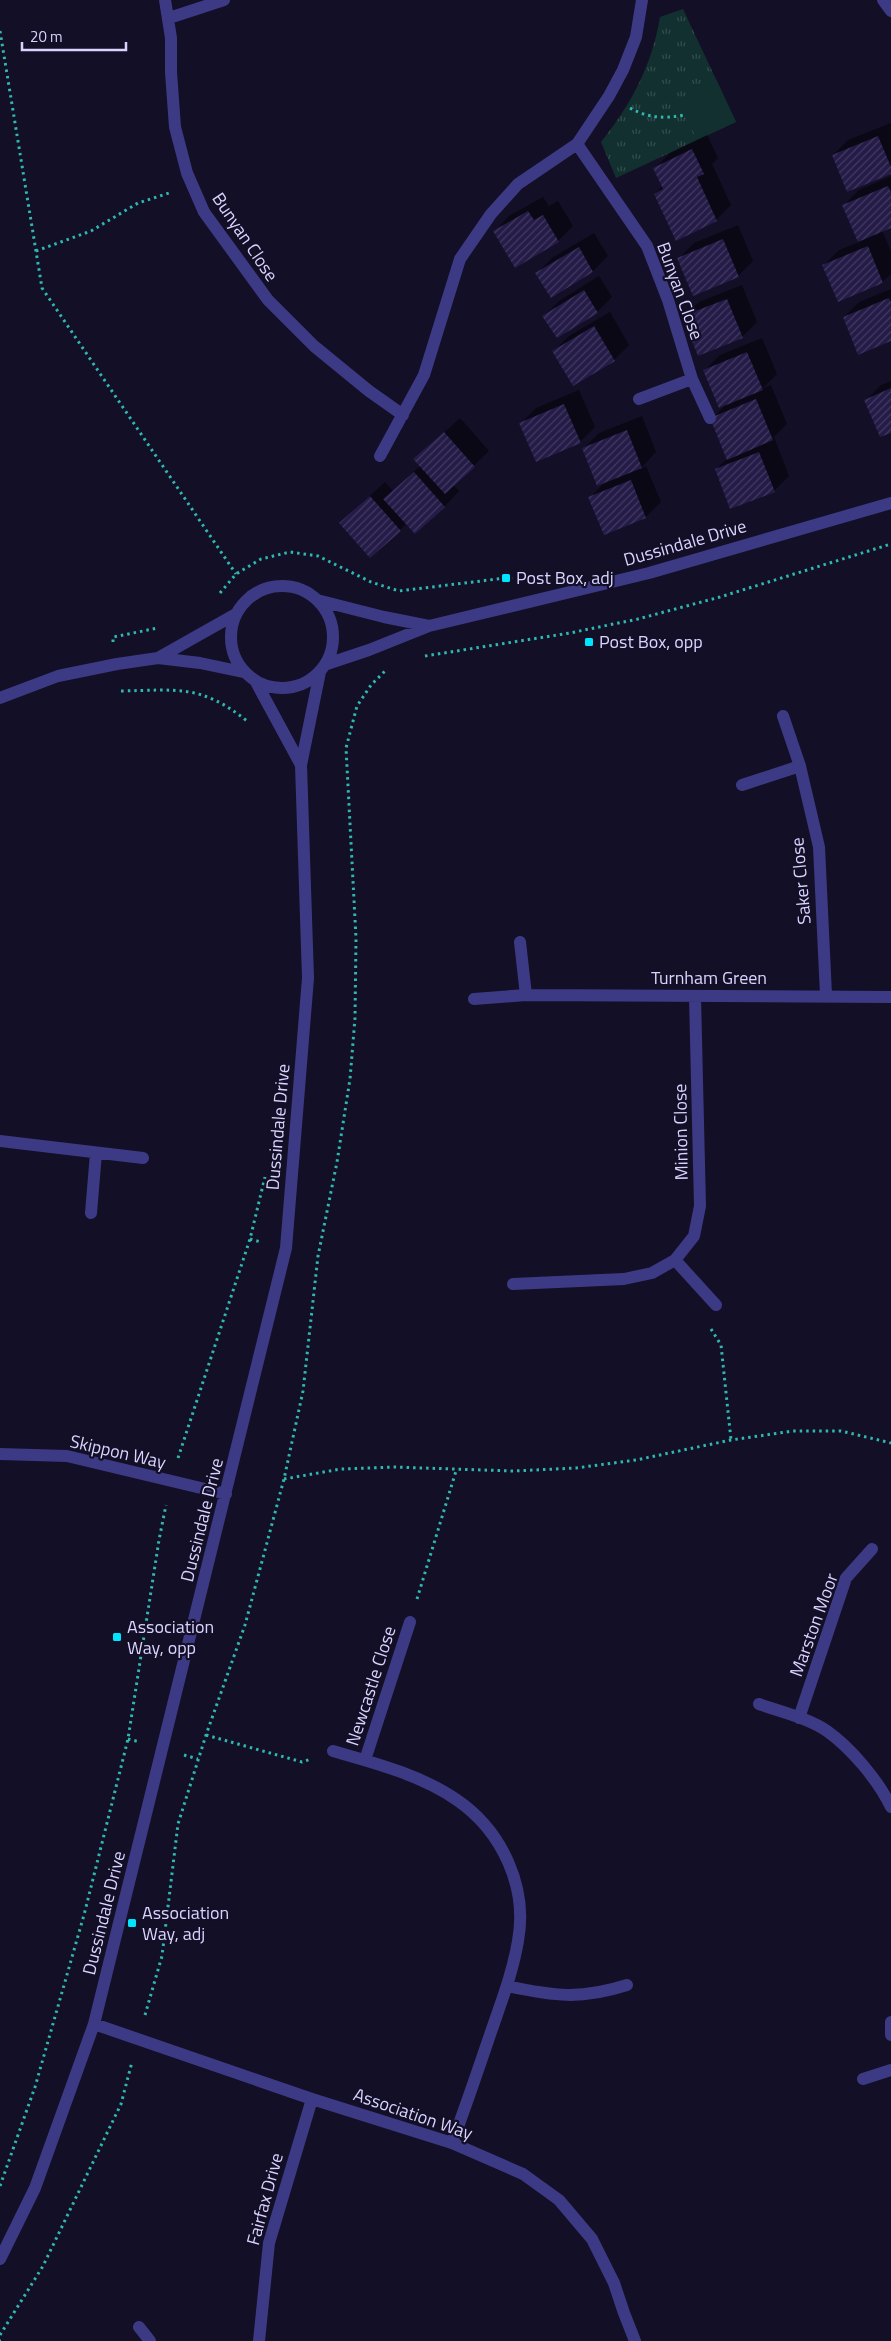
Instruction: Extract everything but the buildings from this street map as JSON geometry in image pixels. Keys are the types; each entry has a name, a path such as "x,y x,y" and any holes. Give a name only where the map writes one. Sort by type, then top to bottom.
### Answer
{"street":[{"name":"Bunyan Close","path":"166,0 169,18 175,127 191,186 204,212 268,300 314,346 369,391 403,415"},
{"path":"169,18 224,0"},
{"path":"380,456 424,375 460,259 491,214 518,184 577,144 610,96 623,70 636,37 642,0"},
{"path":"883,0 891,12"},
{"name":"Bunyan Close","path":"577,144 647,246 668,300 692,379 710,418"},
{"path":"639,399 692,379"},
{"name":"Dussindale Drive","path":"0,2259 35,2188 94,2024 286,1248 308,978 301,765 323,668 333,644 333,634 330,619 317,600 308,592 296,587 272,586 249,597 236,614 230,633 231,644 243,672 256,682 270,688 284,689 303,684 323,668 429,626 649,573 891,503"},
{"name":"Dussindale Drive","path":"317,600 429,626"},
{"path":"158,658 236,614"},
{"path":"0,698 58,676 116,664 158,658 200,663 243,672"},
{"name":"Dussindale Drive","path":"256,682 301,765"},
{"name":"Saker Close","path":"783,716 800,766 819,846 826,995"},
{"path":"742,785 800,766"},
{"path":"520,942 526,995"},
{"name":"Turnham Green","path":"474,999 526,995 826,995 891,997"},
{"name":"Minion Close","path":"513,1284 624,1279 652,1273 675,1260 694,1236 700,1206 695,996"},
{"path":"0,1141 143,1158"},
{"path":"91,1213 96,1153"},
{"path":"675,1260 716,1305"},
{"name":"Skippon Way","path":"0,1454 67,1456 226,1494"},
{"name":"Marston Moor","path":"799,1718 846,1578 872,1549"},
{"name":"Newcastle Close","path":"365,1760 410,1622"},
{"path":"759,1704 799,1718 826,1731 858,1760 883,1790 891,1807"},
{"name":"Newcastle Close","path":"333,1752 365,1760 422,1781 457,1800 485,1824 503,1848 516,1882 521,1912 518,1941 507,1986 452,2144"},
{"path":"507,1986 549,1995 581,1996 600,1993 627,1985"},
{"path":"891,2022 891,2035"},
{"name":"Association Way","path":"94,2024 312,2099 452,2144 523,2174 559,2200 592,2239 614,2283 635,2341"},
{"path":"863,2079 891,2070"},
{"name":"Fairfax Drive","path":"259,2341 269,2243 312,2099"},
{"path":"138,2327 150,2341"}],"path":[{"path":"0,31 42,288 236,574"},
{"path":"610,96 648,116 670,118 684,114"},
{"path":"36,251 91,231 138,203 191,186"},
{"path":"422,657 570,633 638,619 782,579 891,544"},
{"path":"215,598 236,574 260,559 290,552 318,556 371,582 399,591 531,575"},
{"path":"116,664 113,637 160,628"},
{"path":"198,1759 245,1625 284,1479 303,1391 318,1256 337,1162 350,1079 355,1018 356,938 346,748 357,706 371,685 391,668"},
{"path":"121,691 179,690 208,696 226,704 253,727"},
{"path":"0,2186 35,2087 84,1915 128,1739 159,1540 171,1482 250,1239 266,1170"},
{"path":"716,1305 704,1317 722,1345 731,1440"},
{"path":"284,1479 341,1469 393,1468 513,1471 576,1468 636,1460 731,1440 793,1431 841,1431 891,1442"},
{"path":"410,1622 456,1471"},
{"path":"206,1735 302,1762 333,1752"}],"green space":[{"path":"683,9 736,122 616,178 601,142 622,113 639,83 652,51 660,17"},
{"path":"715,77 736,122 697,140 683,110 688,91"}],"place":[{"name":"Post Box, adj","path":"506,578"},
{"name":"Post Box, opp","path":"589,642"},
{"name":"Association Way, opp","path":"117,1637"},
{"name":"Association Way, adj","path":"132,1923"}]}
